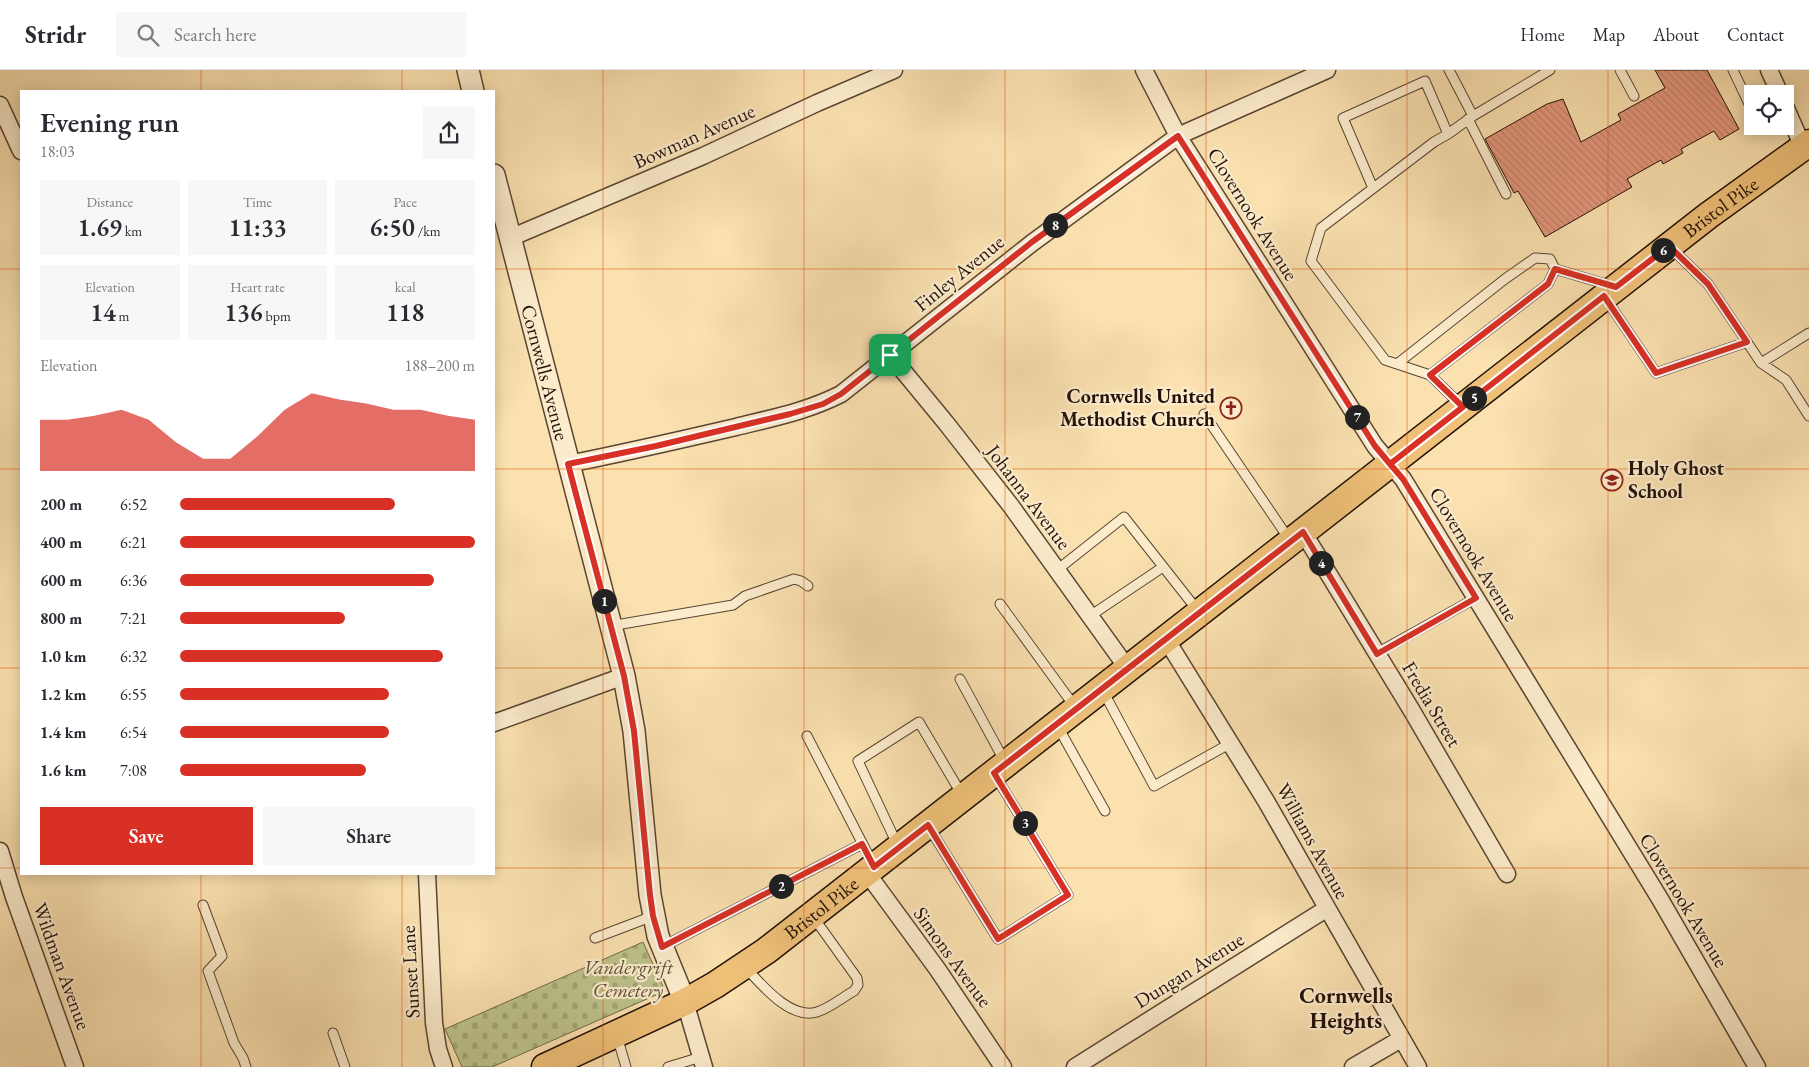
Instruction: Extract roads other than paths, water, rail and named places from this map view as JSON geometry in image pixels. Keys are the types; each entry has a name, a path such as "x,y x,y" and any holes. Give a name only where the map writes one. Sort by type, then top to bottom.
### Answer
{"main road":[{"name":"Bristol Pike","path":"545,1067 571,1062 616,1035 685,1002 744,966 812,916 868,861 899,848 1669,246 1742,190 1806,145"}],"street":[{"path":"468,70 473,90"},
{"name":"Bowman Avenue","path":"510,238 704,156 894,70"},
{"name":"Clovernook Avenue","path":"1144,70 1178,136 1375,446 1403,479 1660,899 1757,1067"},
{"name":"Finley Avenue","path":"568,464 656,446 790,414 823,404 841,394 1039,237 1178,136 1327,70"},
{"path":"1769,70 1776,85"},
{"path":"0,105 20,149"},
{"path":"1794,126 1806,145"},
{"name":"Cornwells Avenue","path":"495,178 624,676 634,731 653,916 662,947 685,1002 702,1062"},
{"name":"Johanna Avenue","path":"890,355 1012,506 1128,669"},
{"name":"Fredia Street","path":"1297,537 1377,654 1507,874"},
{"name":"Williams Avenue","path":"1166,639 1266,800 1326,909 1418,1067"},
{"path":"495,723 624,676"},
{"name":"Wildman Avenue","path":"0,851 14,897 75,1067"},
{"name":"Simons Avenue","path":"868,861 1003,1067"},
{"name":"Sunset Lane","path":"427,875 434,1023 438,1049 444,1067"},
{"name":"Dungan Avenue","path":"1075,1067 1326,909"},
{"path":"1353,1067 1401,1039"}],"lane":[{"path":"1449,70 1506,194"},
{"path":"1463,407 1430,375 1385,360 1311,261 1321,228 1434,142 1550,70"},
{"path":"1620,70 1634,96"},
{"path":"1733,70 1744,93"},
{"path":"1373,188 1343,118 1425,81 1448,134"},
{"path":"1669,246 1708,284 1761,363 1786,380 1808,414"},
{"path":"1398,364 1535,258 1550,259 1555,269 1610,292 1656,373 1747,342"},
{"path":"1430,375 1548,284 1555,269"},
{"path":"1761,363 1809,333"},
{"path":"1204,414 1297,537"},
{"path":"1057,570 1124,517 1199,613"},
{"path":"1090,616 1163,567"},
{"path":"610,626 733,605 745,596 794,579 808,586"},
{"path":"1377,654 1476,598"},
{"path":"1000,604 1067,717 1105,811"},
{"path":"928,825 998,939 1068,895 1000,769 960,679"},
{"path":"1102,689 1154,786 1231,743"},
{"path":"899,848 858,761 919,722 963,798"},
{"path":"662,947 868,861 807,736"},
{"path":"203,906 222,956 208,971 234,1043 246,1067"},
{"path":"595,938 653,916"},
{"path":"744,966 765,989 791,1009 807,1013 818,1012 854,991 858,985 857,978 812,916"},
{"path":"333,1033 345,1067"},
{"path":"616,1035 626,1067"},
{"path":"668,1067 702,1062"}],"place":[{"name":"Cornwells United Methodist Church","path":"1231,408"},
{"name":"Holy Ghost School","path":"1612,480"}],"district":[{"name":"Cornwells Heights","path":"1346,1008"}],"park label":[{"name":"Vandergrift Cemetery","path":"628,978"}]}
